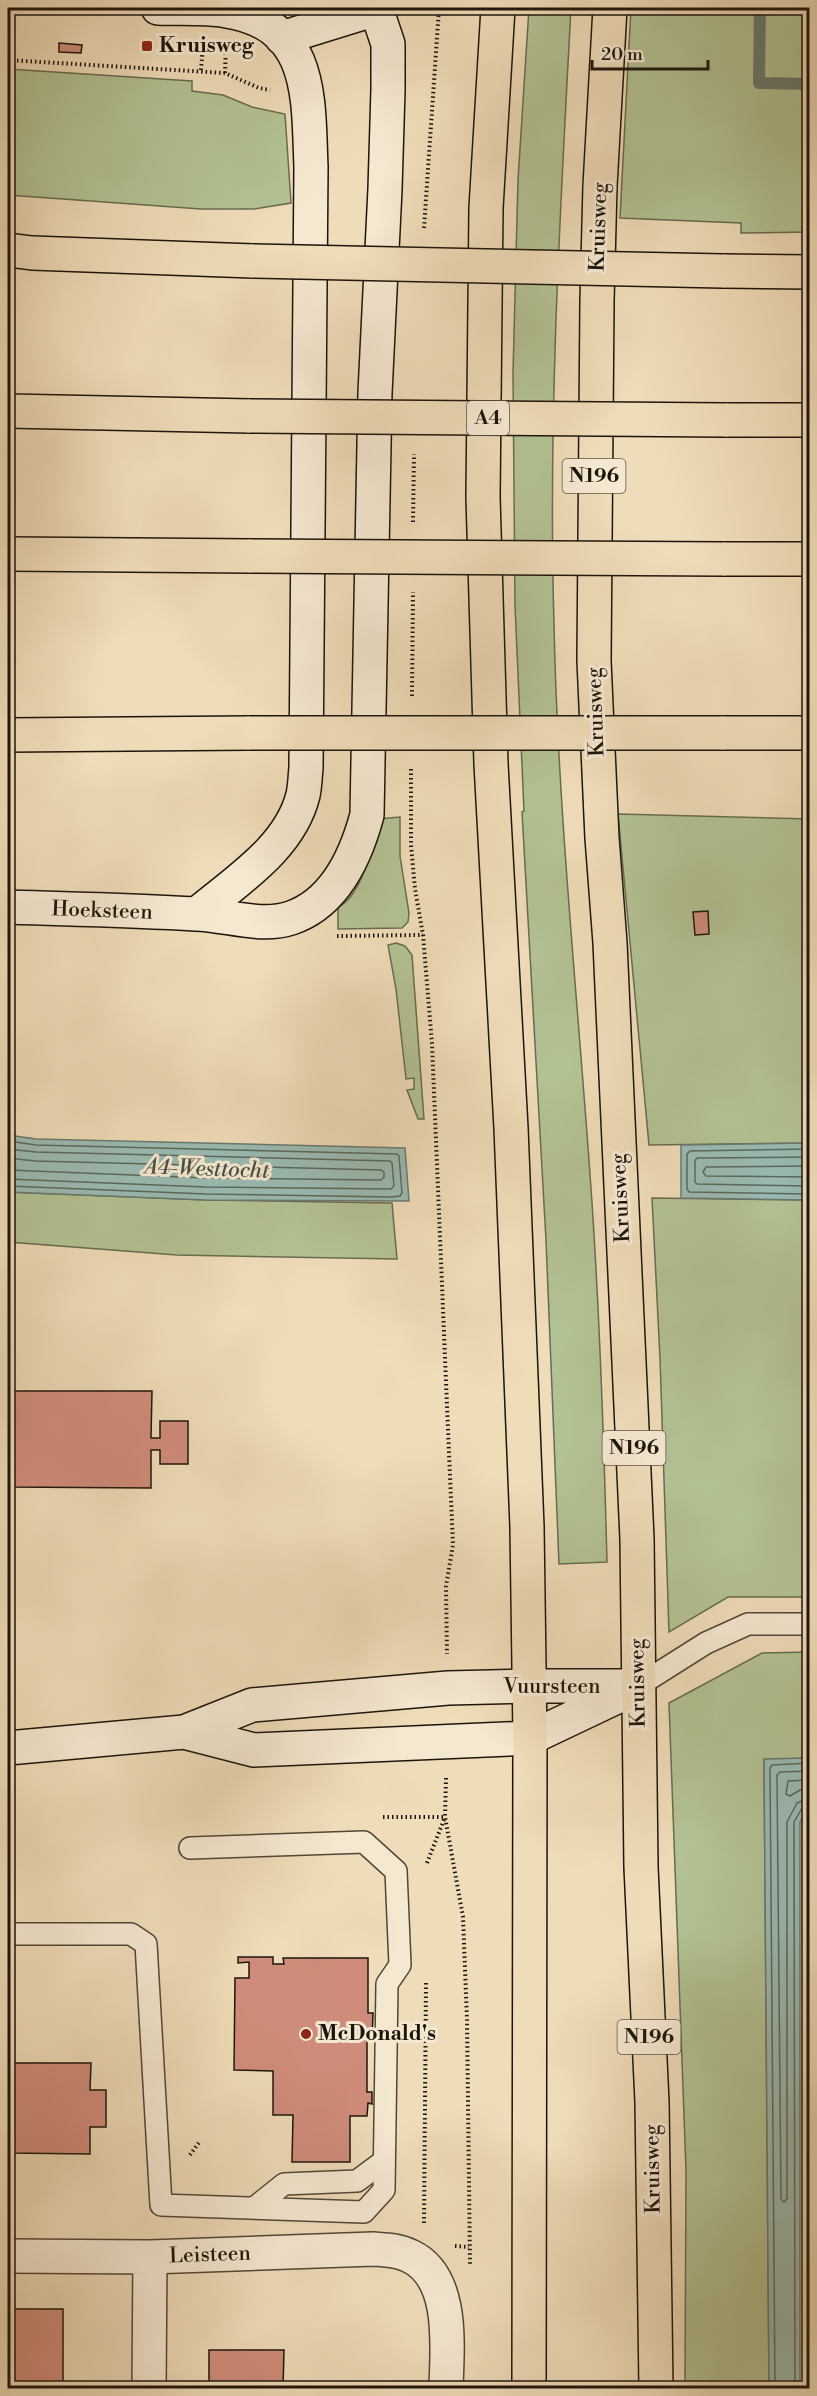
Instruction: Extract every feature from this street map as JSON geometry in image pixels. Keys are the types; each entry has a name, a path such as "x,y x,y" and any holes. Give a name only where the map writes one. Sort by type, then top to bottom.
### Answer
{"highway":[{"path":"498,8 486,208 483,497 490,764 511,1128 526,1504 530,1738 529,2388"},
{"name":"Kruisweg","path":"610,8 600,186 593,594 599,779 610,944 634,1442 640,1867 652,2102 656,2388"},
{"path":"16,253 253,261 810,272"},
{"name":"A4","path":"8,411 250,416 810,420"},
{"path":"8,554 810,559"},
{"path":"8,735 810,733"}],"street":[{"path":"158,8 227,11 261,20 282,38 301,63 308,91 311,167 306,768 302,796 286,832 276,846 197,914"},
{"path":"282,38 304,8"},
{"path":"282,38 378,8"},
{"name":"Hoeksteen","path":"8,908 197,914 269,922 291,918 322,900 342,875 361,836 367,815 375,393 388,90 388,44 378,8"},
{"name":"Vuursteen","path":"8,1748 184,1732 252,1705 448,1688 638,1686"},
{"name":"Vuursteen","path":"184,1732 254,1750 530,1738 638,1686"},
{"path":"417,2245 423,2265 433,2277 441,2297 447,2321 446,2388"},
{"name":"Leisteen","path":"8,2256 150,2257 373,2249 397,2252 417,2245"},
{"path":"149,2388 150,2257"}],"lane":[{"path":"638,1686 706,1643 748,1624 810,1624"},
{"path":"8,1934 131,1934 146,1944 161,2205 364,2212 384,2190 387,1984 400,1965 396,1871 364,1842 190,1848"},
{"path":"254,2208 284,2184 357,2181 384,2162"}],"path":[{"path":"424,231 439,8"},
{"path":"158,47 202,51"},
{"path":"8,60 225,73"},
{"path":"413,524 414,453"},
{"path":"412,702 413,584"},
{"path":"411,762 411,845 415,889 423,935 432,1044 453,1545 446,1586 448,1688"},
{"path":"330,936 423,935"},
{"path":"447,1740 445,1816 463,1917 467,2020 470,2271"},
{"path":"364,1842 364,1817 445,1816"},
{"path":"427,1873 427,1862 445,1816"},
{"path":"417,2245 426,1981"}],"green space":[{"path":"529,8 571,8 554,393 554,625 564,842 595,1248 607,1562 559,1564 546,1240 522,812 524,811 515,606 513,373 518,180"},
{"path":"631,8 809,8 809,232 741,233 741,223 620,218"},
{"path":"8,69 192,81 192,91 223,95 252,107 285,114 291,203 254,209 201,209 8,195"},
{"path":"618,814 809,819 809,1143 649,1145"},
{"path":"400,817 400,856 409,913 408,922 402,928 338,929 338,907 354,892 366,868 378,819"},
{"path":"396,943 405,946 412,955 424,1119 418,1119 407,1090 414,1089 414,1078 406,1079 396,989 388,945"},
{"path":"8,1192 206,1200 392,1203 397,1259 177,1255 8,1242"},
{"path":"652,1198 810,1200 809,1597 728,1597 669,1632 660,1358"},
{"path":"809,1652 809,1758 764,1760 769,2388 685,2388 686,2171 669,1703 762,1653"}],"water":[{"name":"A4-Westtocht","path":"8,1135 36,1139 405,1148 409,1201 206,1200 8,1192"},
{"path":"809,1143 809,1200 681,1198 681,1145"},
{"path":"809,1758 809,1807 800,1822 800,2388 769,2388 764,1759"}],"building":[{"path":"59,43 82,45 81,53 59,52"},
{"path":"708,911 709,934 695,935 693,912"},
{"path":"8,1391 152,1391 151,1438 160,1438 160,1421 188,1421 188,1464 160,1464 160,1450 151,1450 151,1488 8,1487"},
{"path":"238,1957 273,1957 273,1964 284,1964 283,1958 368,1958 368,2013 373,2013 372,2040 367,2040 367,2092 372,2092 372,2104 368,2103 367,2116 350,2116 350,2162 292,2162 293,2115 273,2115 273,2071 234,2070 235,1978 249,1978 249,1962 238,1963"},
{"path":"8,2063 91,2063 90,2090 106,2090 106,2127 90,2127 90,2154 8,2153"},
{"path":"8,2309 63,2309 63,2387 104,2388 8,2388"},
{"path":"209,2350 284,2350 283,2388 209,2388"}],"waterway":[{"path":"760,8 759,83 810,84"}],"place":[{"name":"Kruisweg","path":"147,46"},
{"name":"McDonald's","path":"306,2034"}]}
